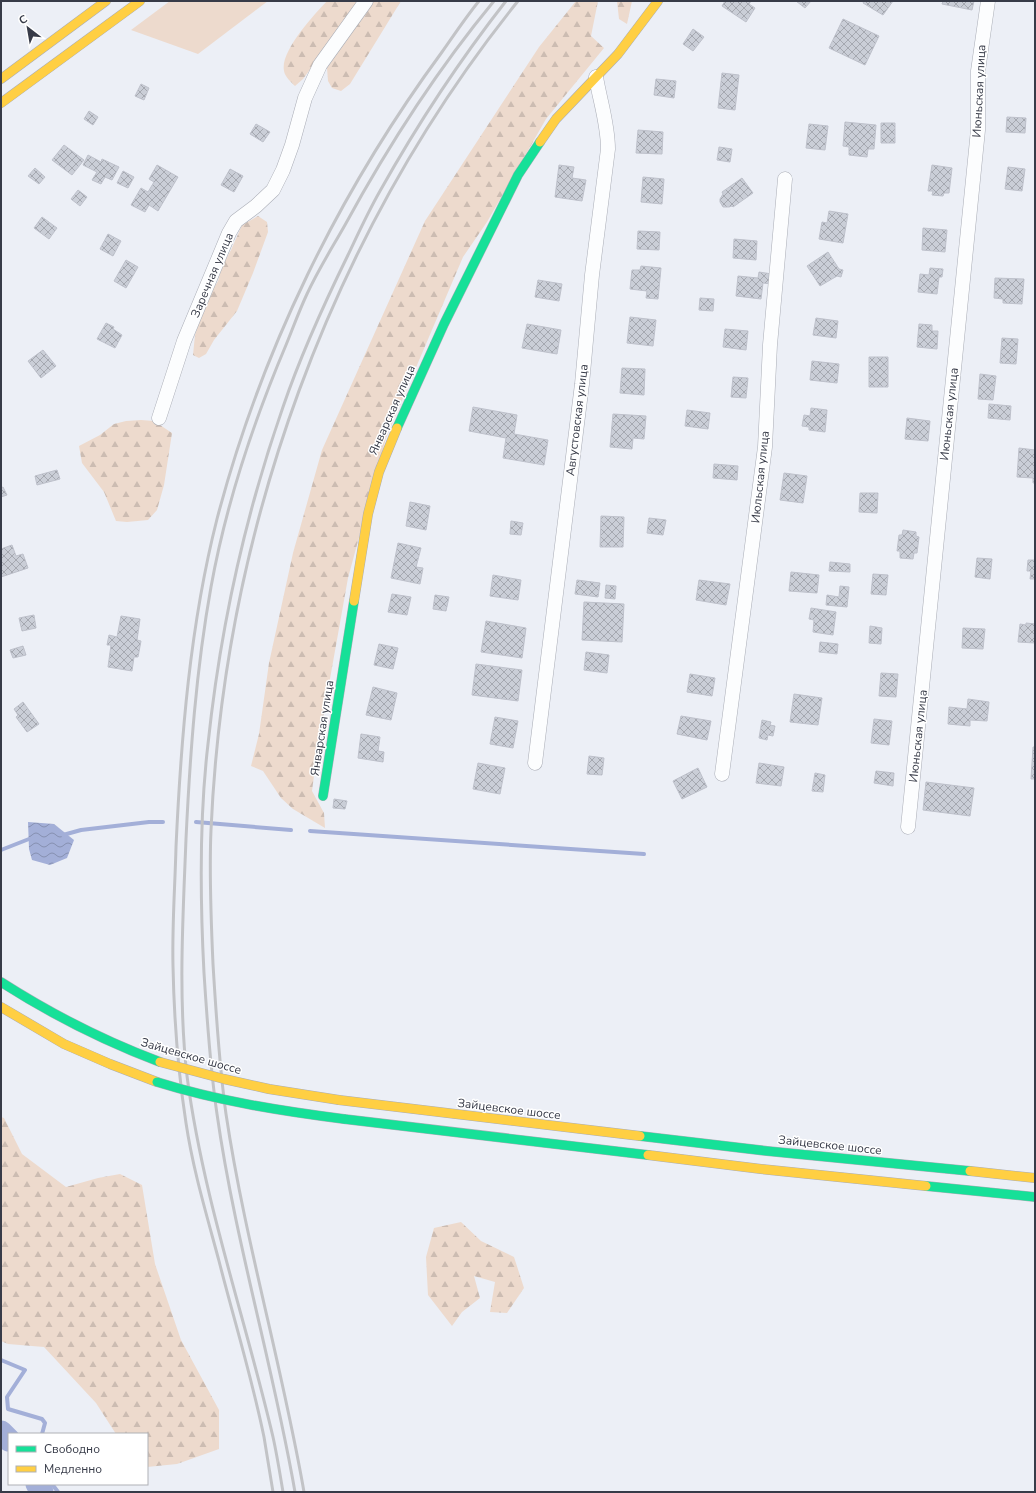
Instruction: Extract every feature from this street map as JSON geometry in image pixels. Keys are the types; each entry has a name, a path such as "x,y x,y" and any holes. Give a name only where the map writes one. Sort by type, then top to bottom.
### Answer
{"main road":[{"path":"1,79 106,1"},
{"path":"1,103 140,1"},
{"name":"Январская улица","path":"324,796 365,529 379,472 405,409 444,324 518,175 556,119 618,54 658,1"},
{"name":"Зайцевское шоссе","path":"1,982 43,1009 103,1040 160,1062 269,1089 339,1100 767,1151 1035,1178"},
{"path":"1,1007 70,1046 124,1070 169,1086 207,1097 248,1106 344,1119 761,1169 1035,1196"}],"street":[{"name":"Заречная улица","path":"159,418 184,341 229,233 236,221 256,206 273,190 284,170 305,98 320,65 366,1"},
{"name":"Июньская улица","path":"908,827 976,145 978,72 988,1"},
{"name":"Августовская улица","path":"535,763 582,384 592,275 608,149 604,114 596,77"},
{"name":"Июльская улица","path":"722,774 765,446 770,345 785,179"}],"green space":[{"path":"170,1 268,1 198,54 131,30"},
{"path":"327,1 361,1 303,79 295,86 284,71 284,63 287,54 299,34"},
{"path":"373,1 401,1 350,84 341,91 332,88 328,81 327,68"},
{"path":"576,1 598,1 591,36 604,48 546,119 487,222 463,257 386,438 348,578 318,746 312,791 324,813 325,828 293,809 281,798 263,771 251,766 259,734 269,663 293,553 322,450 425,221 539,47"},
{"path":"617,1 632,1 627,24 619,19"},
{"path":"258,216 267,222 268,232 253,273 237,311 214,340 206,354 199,358 193,355 195,335 207,299 218,281 222,266 242,225"},
{"path":"126,421 154,421 172,433 164,485 157,510 148,520 127,522 116,521 104,492 82,463 79,446 100,435 114,424"},
{"path":"1,1117 4,1118 22,1154 66,1187 98,1178 120,1174 142,1185 155,1264 181,1340 219,1410 219,1449 177,1464 148,1467 148,1433 115,1433 96,1403 44,1347 8,1344 1,1341"},
{"path":"461,1222 481,1241 514,1257 524,1288 507,1313 490,1312 495,1282 474,1276 480,1298 462,1312 452,1326 428,1295 426,1257 434,1228"}],"water":[{"path":"28,822 54,824 74,840 67,858 50,865 32,860 29,849"}],"building":[{"path":"725,1 751,1 749,4 755,8 746,22 722,6"},
{"path":"796,1 811,1 805,8"},
{"path":"864,1 893,1 883,15 863,3"},
{"path":"943,1 974,1 972,10 942,4"},
{"path":"843,19 879,36 865,65 829,48"},
{"path":"693,29 704,37 693,51 683,44"},
{"path":"722,73 739,75 735,110 718,108"},
{"path":"656,79 676,81 674,98 654,95"},
{"path":"141,84 149,88 144,100 135,96"},
{"path":"89,111 98,117 93,125 84,119"},
{"path":"1007,117 1026,118 1025,133 1006,132"},
{"path":"845,122 876,125 874,149 868,149 867,157 849,155 849,147 843,146"},
{"path":"881,123 895,123 895,143 881,143"},
{"path":"256,124 270,132 263,142 250,134"},
{"path":"809,124 828,126 825,150 806,148"},
{"path":"638,130 663,132 662,154 636,153"},
{"path":"64,145 84,160 72,175 52,160"},
{"path":"719,147 732,149 730,162 717,160"},
{"path":"88,155 101,162 102,159 119,167 112,180 105,177 101,184 92,180 97,172 83,165"},
{"path":"157,165 178,177 158,211 149,205 145,212 131,205 141,188 148,192 154,182 149,179"},
{"path":"559,165 574,167 572,178 586,180 582,201 555,197"},
{"path":"932,165 952,168 949,193 944,193 943,196 932,195 933,191 928,191"},
{"path":"1008,167 1025,169 1022,191 1005,189"},
{"path":"35,168 45,177 39,184 28,176"},
{"path":"230,169 243,176 234,192 221,185"},
{"path":"123,171 134,177 128,188 117,183"},
{"path":"643,177 664,179 662,204 641,202"},
{"path":"742,178 753,193 733,207 723,207 720,202 723,194 722,192"},
{"path":"78,190 87,197 80,206 71,199"},
{"path":"829,211 848,214 843,243 819,239 822,222 827,223"},
{"path":"42,217 57,228 49,239 34,228"},
{"path":"923,228 947,230 945,252 922,250"},
{"path":"638,231 660,232 659,250 637,249"},
{"path":"108,234 121,241 113,256 100,249"},
{"path":"734,239 757,241 756,260 733,258"},
{"path":"828,252 839,269 843,270 841,277 837,276 820,286 807,266"},
{"path":"126,260 138,267 126,288 114,281"},
{"path":"641,266 661,268 658,299 646,298 647,291 630,289 632,270 640,270"},
{"path":"930,268 943,269 942,277 939,277 937,294 918,292 920,274 929,275"},
{"path":"759,272 772,274 771,284 763,283 761,299 736,296 738,276 758,278"},
{"path":"995,278 1024,279 1022,304 1003,303 1003,299 994,298"},
{"path":"538,280 562,284 559,301 535,297"},
{"path":"700,298 714,299 713,311 699,310"},
{"path":"630,317 656,320 653,346 627,343"},
{"path":"816,318 838,321 836,338 813,335"},
{"path":"106,323 114,327 113,329 122,335 115,348 97,339"},
{"path":"527,324 561,330 557,354 522,348"},
{"path":"919,324 932,325 932,331 938,331 937,349 917,347"},
{"path":"725,329 748,331 746,350 723,347"},
{"path":"1002,338 1018,339 1016,364 1000,363"},
{"path":"43,350 56,366 41,378 28,361"},
{"path":"869,357 888,357 888,387 869,387"},
{"path":"812,361 839,364 837,383 810,380"},
{"path":"622,368 645,369 644,395 620,393"},
{"path":"980,374 996,376 993,400 978,399"},
{"path":"733,377 748,378 746,398 731,397"},
{"path":"989,404 1011,406 1010,420 988,418"},
{"path":"473,407 517,415 514,434 548,440 544,465 503,458 506,438 469,431"},
{"path":"811,408 827,410 825,432 809,430 809,427 802,426 804,415 810,416"},
{"path":"687,410 710,413 708,429 685,426"},
{"path":"613,414 646,416 644,439 633,438 632,449 610,447"},
{"path":"907,418 930,421 928,441 905,439"},
{"path":"1019,448 1035,450 1035,483 1033,483 1033,478 1017,477"},
{"path":"714,464 738,466 737,480 713,478"},
{"path":"57,470 60,479 37,485 35,476"},
{"path":"784,473 807,476 803,503 780,500"},
{"path":"3,487 7,495 1,497 1,488"},
{"path":"860,493 878,493 877,513 859,512"},
{"path":"410,502 430,506 426,530 406,526"},
{"path":"601,516 624,517 623,547 600,547"},
{"path":"649,518 666,520 663,535 647,533"},
{"path":"511,521 523,523 521,535 510,534"},
{"path":"903,530 916,532 916,536 919,537 917,553 914,553 913,559 900,558 900,551 897,551 899,535 902,535"},
{"path":"398,543 421,548 416,567 423,568 420,584 391,578"},
{"path":"12,545 16,556 23,554 28,568 1,577 1,549"},
{"path":"977,558 992,559 990,579 975,577"},
{"path":"1028,560 1035,560 1035,579 1030,579 1031,571 1027,571"},
{"path":"830,562 850,564 850,572 829,571"},
{"path":"791,572 819,575 817,593 789,591"},
{"path":"873,574 888,575 886,595 871,594"},
{"path":"493,575 521,580 518,600 490,596"},
{"path":"577,580 600,583 598,597 575,594"},
{"path":"699,580 730,584 726,605 696,600"},
{"path":"606,585 616,586 615,599 605,598"},
{"path":"840,586 849,587 847,607 826,605 827,595 839,597"},
{"path":"392,594 411,597 407,615 388,612"},
{"path":"435,595 449,597 446,611 433,609"},
{"path":"584,602 624,604 622,642 582,640"},
{"path":"811,608 836,612 833,635 813,632 814,620 809,619"},
{"path":"34,615 36,628 22,631 19,618"},
{"path":"121,616 140,619 137,640 141,641 138,657 134,657 132,671 108,667 111,645 107,645 109,635 117,637"},
{"path":"486,621 526,628 522,658 481,652"},
{"path":"1026,623 1035,624 1035,643 1018,642 1020,624 1026,625"},
{"path":"870,626 882,628 881,644 869,643"},
{"path":"963,628 985,629 983,649 962,648"},
{"path":"820,642 838,644 837,654 819,652"},
{"path":"379,644 398,648 393,669 374,665"},
{"path":"23,646 26,655 13,658 10,650"},
{"path":"586,652 609,655 607,673 584,670"},
{"path":"476,664 522,670 518,701 472,695"},
{"path":"881,673 898,674 896,697 879,696"},
{"path":"690,674 715,678 712,696 687,692"},
{"path":"373,687 397,693 391,720 366,715"},
{"path":"794,694 822,698 818,725 790,722"},
{"path":"968,699 989,702 987,721 970,720 970,726 948,724 949,707 967,709"},
{"path":"23,702 39,724 27,732 16,717 18,715 14,709"},
{"path":"681,716 711,721 707,740 677,734"},
{"path":"495,717 518,721 513,748 490,744"},
{"path":"874,719 892,721 889,745 871,743"},
{"path":"762,720 771,722 770,725 775,726 773,736 768,735 767,740 759,738"},
{"path":"361,734 380,737 378,751 384,752 383,762 358,758"},
{"path":"1033,747 1035,747 1035,779 1031,779"},
{"path":"589,756 604,758 602,775 587,774"},
{"path":"478,763 505,768 500,794 473,789"},
{"path":"759,763 784,767 781,786 756,783"},
{"path":"698,768 707,787 682,799 673,781"},
{"path":"876,771 894,773 893,786 874,783"},
{"path":"815,773 825,775 823,792 812,791"},
{"path":"926,782 974,788 970,816 923,810"},
{"path":"334,799 347,801 345,809 333,808"}],"waterway":[{"path":"63,835 81,830 149,822 163,822"},
{"path":"196,822 291,830"},
{"path":"310,831 644,854"},
{"path":"1,850 29,839 34,839"},
{"path":"1,1360 25,1370 7,1397 8,1409 42,1419 45,1423 42,1433"},
{"path":"1,1432 8,1439"},
{"path":"38,1485 42,1492"},
{"path":"53,1485 58,1492"}],"railway":[{"path":"273,1492 264,1437 254,1393 192,1158 183,1103 175,1025 173,951 176,847 184,723 193,641 217,519 235,456 256,395 280,334 307,275 337,217 370,160 405,105 479,1"},
{"path":"283,1492 273,1437 262,1392 203,1167 194,1122 184,1046 182,987 186,839 189,776 201,650 211,587 224,525 262,404 304,300 325,259 378,166 414,109 433,81 494,1"},
{"path":"295,1492 276,1397 234,1209 217,1114 211,1061 206,1008 201,858 205,773 213,701 227,616 246,531 269,448 305,349 363,223 394,166 455,70 506,1"},
{"path":"304,1492 285,1397 243,1209 226,1114 221,1076 213,964 210,881 211,830 220,718 238,607 264,498 299,391 342,287 393,187 451,92 518,1"}],"traffic: fast":[{"path":"397,428 444,324 518,175 540,142"},
{"path":"323,796 354,601"},
{"path":"1,982 78,1026 160,1062"},
{"path":"157,1082 203,1095 250,1105 344,1119"},
{"path":"344,1119 648,1155"},
{"path":"640,1136 767,1151 970,1171"},
{"path":"926,1186 1035,1197"}],"traffic: slow":[{"path":"1,79 106,1"},
{"path":"1,103 140,1"},
{"path":"540,142 556,119 618,54 658,1"},
{"path":"354,601 368,514 379,472 397,428"},
{"path":"1,1007 64,1044 157,1082"},
{"path":"160,1062 269,1089 339,1100"},
{"path":"339,1100 640,1136"},
{"path":"648,1155 761,1169 926,1186"},
{"path":"970,1171 1035,1178"}]}
